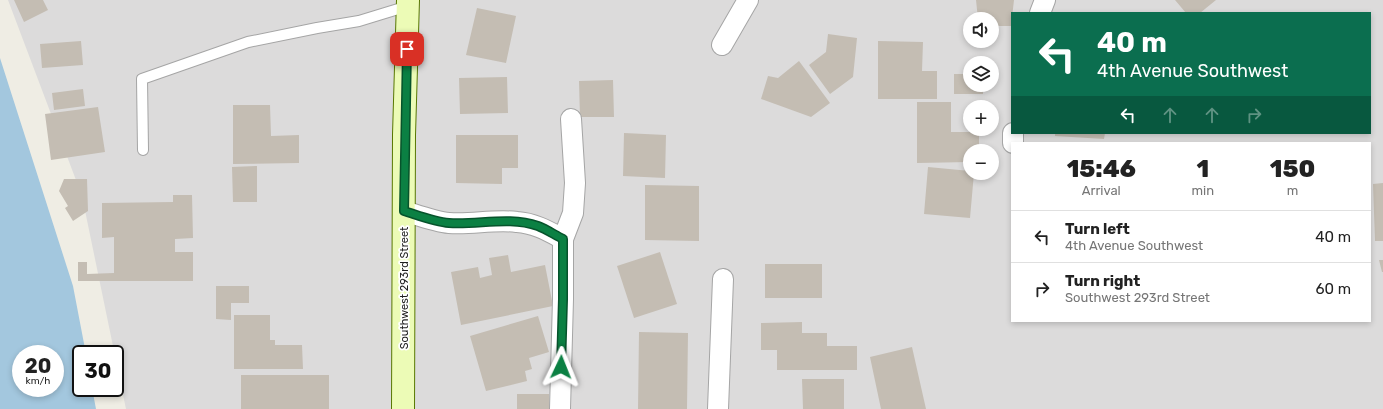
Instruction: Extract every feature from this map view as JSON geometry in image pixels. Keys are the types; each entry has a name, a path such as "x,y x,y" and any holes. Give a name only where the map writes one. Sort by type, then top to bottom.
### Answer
{"street":[{"path":"722,45 748,0"},
{"path":"1040,12 1045,0"},
{"name":"Southwest 293rd Street","path":"404,409 404,135 408,3"},
{"path":"560,409 563,239 573,213 575,183 572,119"},
{"path":"404,211 447,223 494,221 518,222 538,226 563,239"},
{"path":"718,409 723,279"}],"lane":[{"path":"143,150 142,79 248,42 359,21 408,3"}],"shaded area":[{"path":"8,0 1383,0 1383,409 126,409 124,397 124,345 113,345 82,196"}],"water":[{"path":"0,58 73,286 84,345 72,345 72,397 94,397 96,409 0,409"}],"building":[{"path":"14,0 43,0 48,10 24,22"},
{"path":"976,0 1014,0 1013,12 1011,12 1011,26 999,26 999,12 977,12"},
{"path":"1175,0 1216,0 1201,12 1185,12"},
{"path":"477,8 516,16 506,63 466,55"},
{"path":"828,34 857,38 853,77 830,94 809,65 826,52"},
{"path":"81,41 83,65 42,68 40,44"},
{"path":"878,41 923,42 922,71 937,71 937,99 878,99"},
{"path":"799,61 830,103 811,117 761,99 768,76 778,78"},
{"path":"954,74 963,74 963,92 983,92 983,94 954,94"},
{"path":"507,77 508,113 460,114 459,78"},
{"path":"613,80 614,117 580,117 579,81"},
{"path":"83,89 85,106 54,110 52,93"},
{"path":"917,102 951,102 951,132 963,132 963,136 979,136 979,144 963,144 963,162 917,163"},
{"path":"233,105 270,105 271,136 299,135 299,163 233,164"},
{"path":"98,107 105,152 51,160 45,114"},
{"path":"624,133 666,135 665,178 623,176"},
{"path":"1055,134 1105,134 1104,139 1055,136"},
{"path":"456,135 518,135 518,168 502,168 502,184 456,183"},
{"path":"257,166 257,202 233,202 232,167"},
{"path":"928,167 963,170 963,180 973,180 970,218 924,214"},
{"path":"64,179 87,179 88,211 73,221 65,208 68,206 59,191"},
{"path":"1383,183 1383,241 1375,241 1373,184"},
{"path":"645,185 699,186 699,241 645,240"},
{"path":"173,195 192,195 193,238 175,239 175,252 193,252 193,281 78,281 78,262 87,262 87,274 114,273 114,237 102,238 102,203 173,202"},
{"path":"660,252 677,304 634,318 617,266"},
{"path":"508,255 511,272 545,265 553,306 461,325 451,272 478,267 480,278 492,275 489,258"},
{"path":"1379,260 1383,260 1383,272 1382,272"},
{"path":"765,264 822,264 822,298 765,298"},
{"path":"216,286 249,286 249,303 231,303 231,320 216,319"},
{"path":"234,315 270,315 270,340 275,340 275,345 302,345 303,369 234,369"},
{"path":"538,316 549,352 529,358 532,369 525,371 527,381 486,391 470,336"},
{"path":"802,322 802,333 827,333 827,346 857,346 857,370 777,370 777,350 761,350 761,323"},
{"path":"639,332 688,333 687,409 638,409"},
{"path":"912,347 926,409 881,409 870,357"},
{"path":"241,375 329,375 329,409 241,409"},
{"path":"802,379 844,379 844,409 803,409"},
{"path":"517,394 549,394 549,409 517,409"}],"route":[{"path":"407,49 404,135 404,211 447,223 494,221 518,222 538,226 563,239 561,367"}]}
